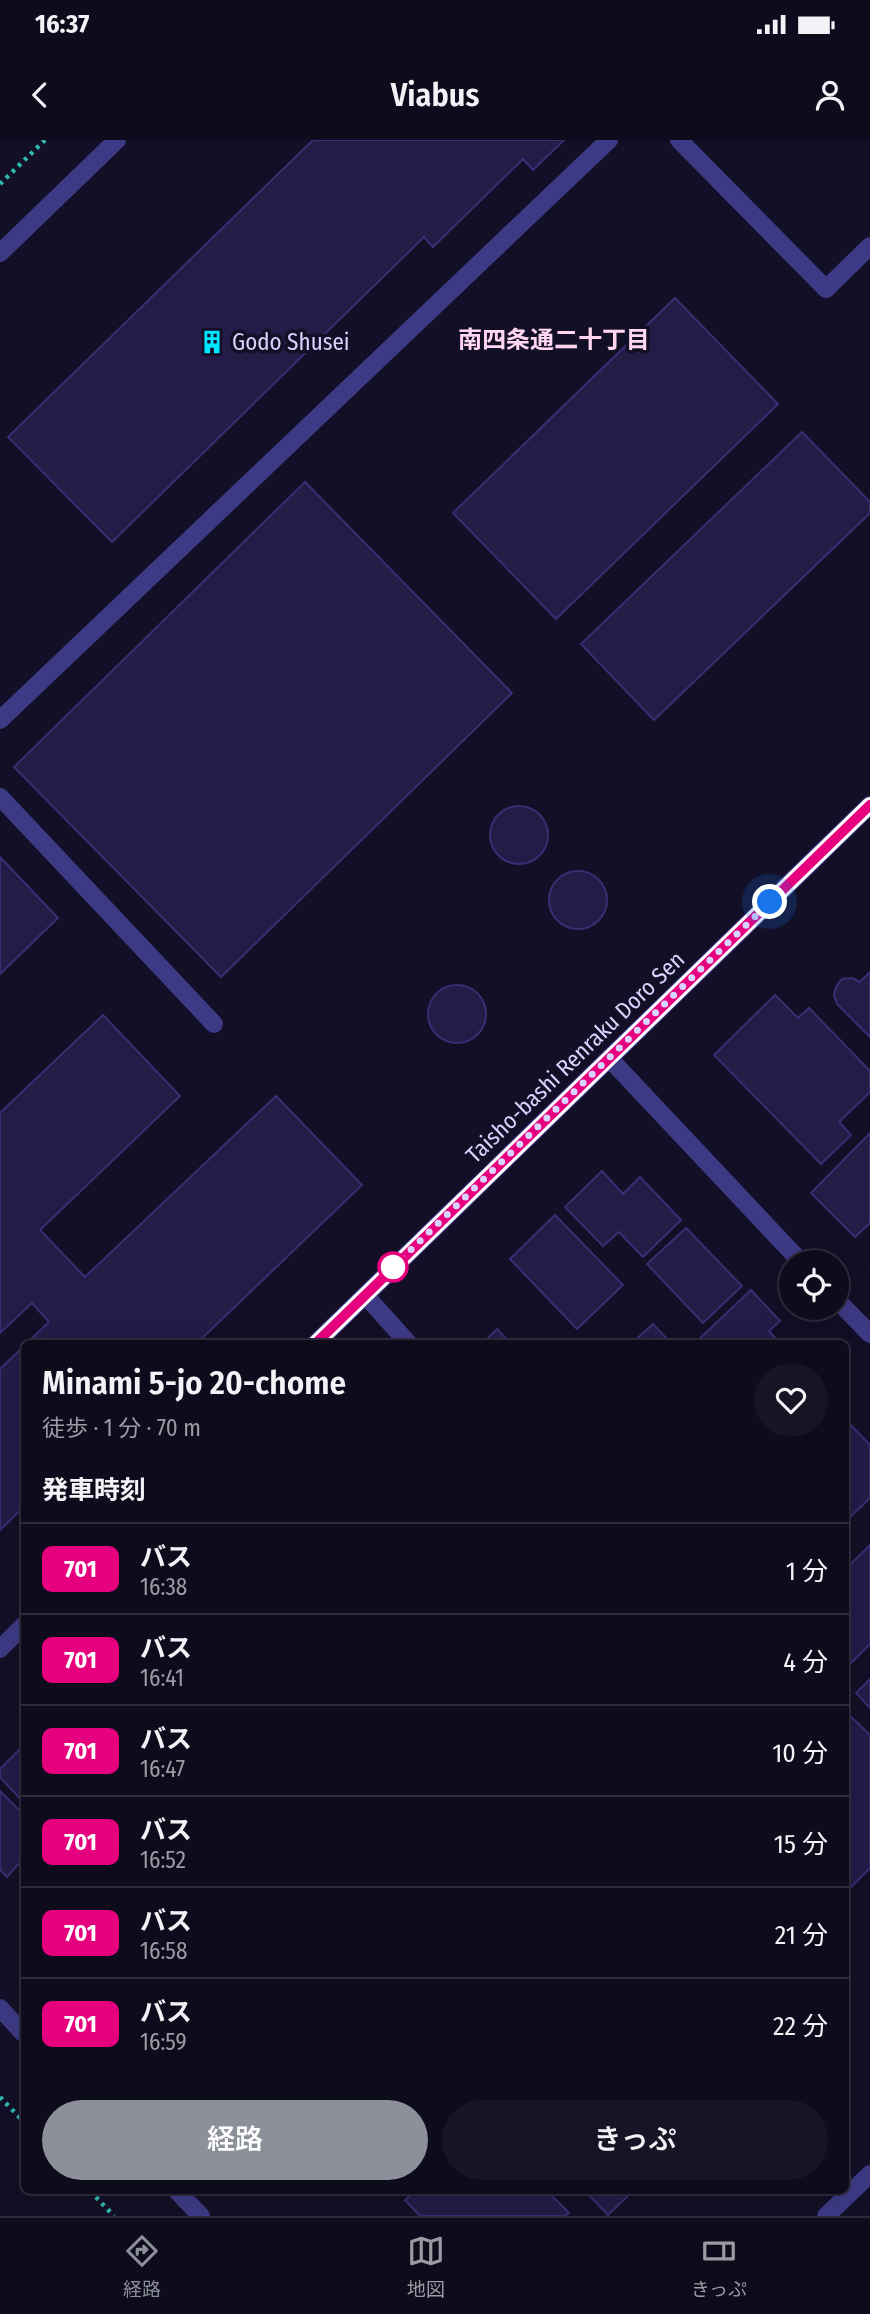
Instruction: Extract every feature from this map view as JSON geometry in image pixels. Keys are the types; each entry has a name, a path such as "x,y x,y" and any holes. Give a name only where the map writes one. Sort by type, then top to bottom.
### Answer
{"street":[{"path":"0,253 117,140"},
{"path":"0,720 609,140"},
{"path":"679,140 826,289 870,246"},
{"path":"0,797 214,1024"},
{"name":"Taisho-bashi Renraku Doro Sen","path":"319,1340 870,805"},
{"path":"609,1058 790,1250"},
{"path":"365,1295 405,1340"},
{"path":"849,1312 870,1334"},
{"path":"0,1649 21,1628"},
{"path":"0,2008 21,2031"},
{"path":"826,2216 870,2174"},
{"path":"180,2194 201,2216"}],"path":[{"path":"0,184 45,140"},
{"path":"0,2096 21,2119"},
{"path":"93,2194 114,2216"}],"building":[{"name":"Godo Shusei","path":"313,140 564,140 533,170 523,159 433,247 424,237 112,542 8,437"},
{"path":"675,298 778,404 556,619 453,513"},
{"path":"802,432 870,502 870,513 654,720 581,644"},
{"path":"305,482 512,693 221,977 14,767"},
{"path":"519,806 535,811 543,819 548,835 543,851 535,859 519,864 503,859 495,851 490,835 495,819 503,811"},
{"path":"0,857 58,918 0,974"},
{"path":"578,871 594,876 602,884 607,900 602,916 594,924 578,929 562,924 554,916 549,900 554,884 562,876"},
{"path":"870,972 870,1037 837,1004 834,995 842,979 852,978 860,982"},
{"path":"457,985 473,990 481,998 486,1014 481,1030 473,1038 457,1043 441,1038 433,1030 428,1014 433,998 441,990"},
{"path":"775,995 798,1018 809,1008 870,1071 870,1092 839,1122 851,1135 821,1164 714,1055"},
{"path":"103,1015 180,1096 40,1230 85,1277 276,1096 362,1185 200,1340 30,1340 49,1322 32,1303 0,1333 0,1113"},
{"path":"870,1133 870,1223 855,1237 811,1193"},
{"path":"602,1171 623,1194 640,1177 681,1220 643,1257 619,1232 603,1246 565,1207"},
{"path":"555,1215 623,1285 577,1329 510,1259"},
{"path":"686,1228 742,1286 703,1323 647,1264"},
{"path":"751,1290 780,1321 769,1331 775,1338 698,1340"},
{"path":"653,1324 668,1340 635,1340"},
{"path":"497,1329 507,1340 486,1340"},
{"path":"21,1349 21,1510 0,1530 0,1369"},
{"path":"849,1423 870,1445 870,1498 849,1518"},
{"path":"870,1545 870,1644 849,1665 849,1566"},
{"path":"870,1679 870,1708 856,1693"},
{"path":"849,1715 870,1735 870,1868 849,1889"},
{"path":"21,1748 21,1800 0,1777 0,1769"},
{"path":"0,1791 21,1812 21,1861 7,1877 0,1870"},
{"path":"412,2194 550,2194 569,2213 565,2216 420,2216 405,2200"},
{"path":"588,2194 630,2194 608,2215"}],"bus line":[{"name":"701","path":"319,1340 870,805"}],"place":[{"name":"Godo Shusei","path":"212,342"}],"district":[{"name":"南四条通二十丁目","path":"554,340"}],"route":[{"path":"393,1267 770,902"}]}
